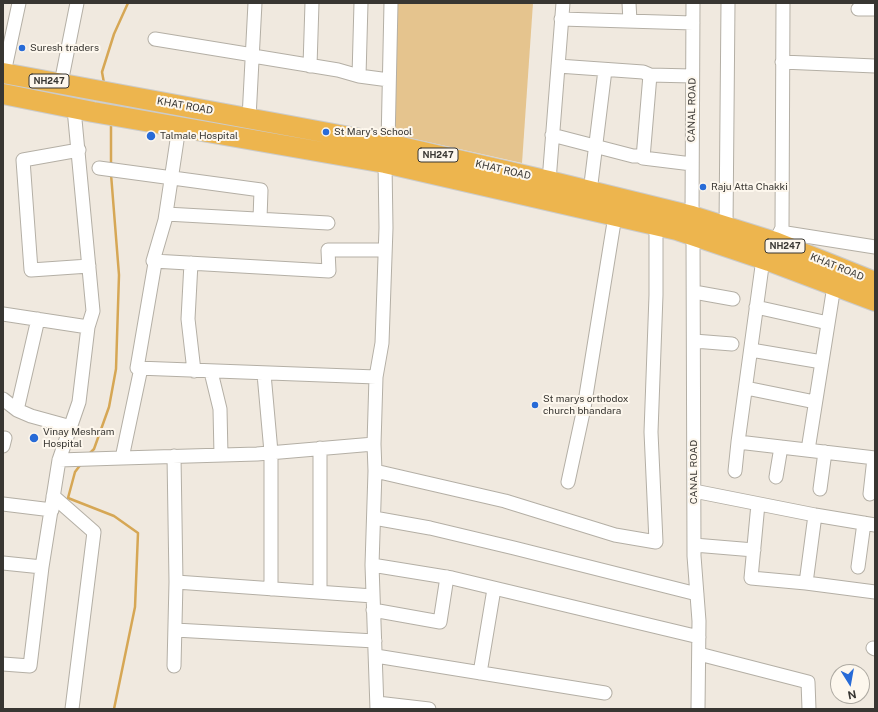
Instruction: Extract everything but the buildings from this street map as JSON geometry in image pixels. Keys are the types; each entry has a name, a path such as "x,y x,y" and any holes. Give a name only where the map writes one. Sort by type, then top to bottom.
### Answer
{"highway":[{"name":"KHAT ROAD","path":"3,73 249,118 386,153 615,216 656,225 726,227 778,237 875,282"},
{"name":"KHAT ROAD","path":"3,94 179,127 386,153 549,181 590,192 693,226 763,259 875,301"}],"street":[{"path":"3,73 10,36 19,3"},
{"path":"61,83 77,3"},
{"path":"249,118 255,3"},
{"path":"310,66 312,3"},
{"path":"358,76 362,3"},
{"path":"391,3 382,343 376,377 374,444 375,471 372,565 377,706 429,709"},
{"path":"549,181 563,3"},
{"path":"629,3 630,21"},
{"name":"CANAL ROAD","path":"693,3 692,164 694,292 694,545 699,637 698,654 702,708"},
{"path":"726,227 728,3"},
{"path":"782,3 782,228 778,237 875,247"},
{"path":"858,9 875,9"},
{"path":"561,19 693,23"},
{"path":"155,39 253,55 358,76 389,80"},
{"path":"782,62 875,66"},
{"path":"558,66 643,72 650,75 692,76"},
{"path":"590,192 605,70"},
{"path":"643,158 650,75"},
{"path":"3,664 30,666 42,568 59,460 79,402 88,327 93,311 79,150 83,110"},
{"path":"179,127 173,177 166,214 153,261 156,263 137,368 264,374 376,377"},
{"path":"552,135 633,156 692,164"},
{"path":"79,150 23,160 31,270 89,266"},
{"path":"99,168 262,190 260,219"},
{"path":"166,214 328,223"},
{"path":"568,482 584,408 615,216"},
{"path":"375,471 505,501 615,535 656,542 651,432 656,295 656,225"},
{"path":"153,261 329,271 328,250 385,250"},
{"path":"735,471 763,259"},
{"path":"191,263 188,319 194,371"},
{"path":"808,450 834,286"},
{"path":"694,292 733,299"},
{"path":"756,307 828,323"},
{"path":"3,314 88,327"},
{"path":"17,410 38,319"},
{"path":"694,341 732,344"},
{"path":"751,350 822,362"},
{"path":"122,458 141,368"},
{"path":"211,372 220,409 221,455"},
{"path":"264,374 271,452 270,589"},
{"path":"746,388 815,402"},
{"path":"3,400 17,410 31,416 71,427"},
{"path":"738,442 875,458 870,494"},
{"path":"59,460 75,461 221,455 374,444"},
{"path":"776,477 781,447"},
{"path":"320,448 320,591"},
{"path":"820,489 825,452"},
{"path":"174,456 176,582 174,666"},
{"path":"694,491 815,516 869,524 858,566"},
{"path":"53,496 94,532 72,709"},
{"path":"3,504 52,510"},
{"path":"758,504 751,578 806,583 875,592"},
{"path":"806,583 815,516"},
{"path":"374,518 506,546 697,594"},
{"path":"694,545 754,550"},
{"path":"3,563 42,568"},
{"path":"372,565 447,577 699,637"},
{"path":"374,610 440,622 447,577"},
{"path":"176,582 320,591 373,596"},
{"path":"480,673 494,589"},
{"path":"175,630 375,641"},
{"path":"698,654 808,682 809,709"},
{"path":"376,656 605,693"}],"shaded area":[{"path":"393,3 533,3 522,163 392,134"}],"waterway":[{"path":"104,83 102,72 114,34 128,3"},
{"path":"111,122 111,165"},
{"path":"88,455 94,449 109,407 116,369 119,275 111,174"},
{"path":"81,464 75,472 68,498 114,516 138,533 135,607 114,709"}],"place":[{"name":"Suresh traders","path":"22,48"},
{"name":"St Mary's School","path":"326,132"},
{"name":"Talmale Hospital","path":"151,136"},
{"name":"Raju Atta Chakki","path":"703,187"},
{"name":"St marys orthodox church bhandara","path":"535,405"},
{"name":"Vinay Meshram Hospital","path":"34,438"}]}
